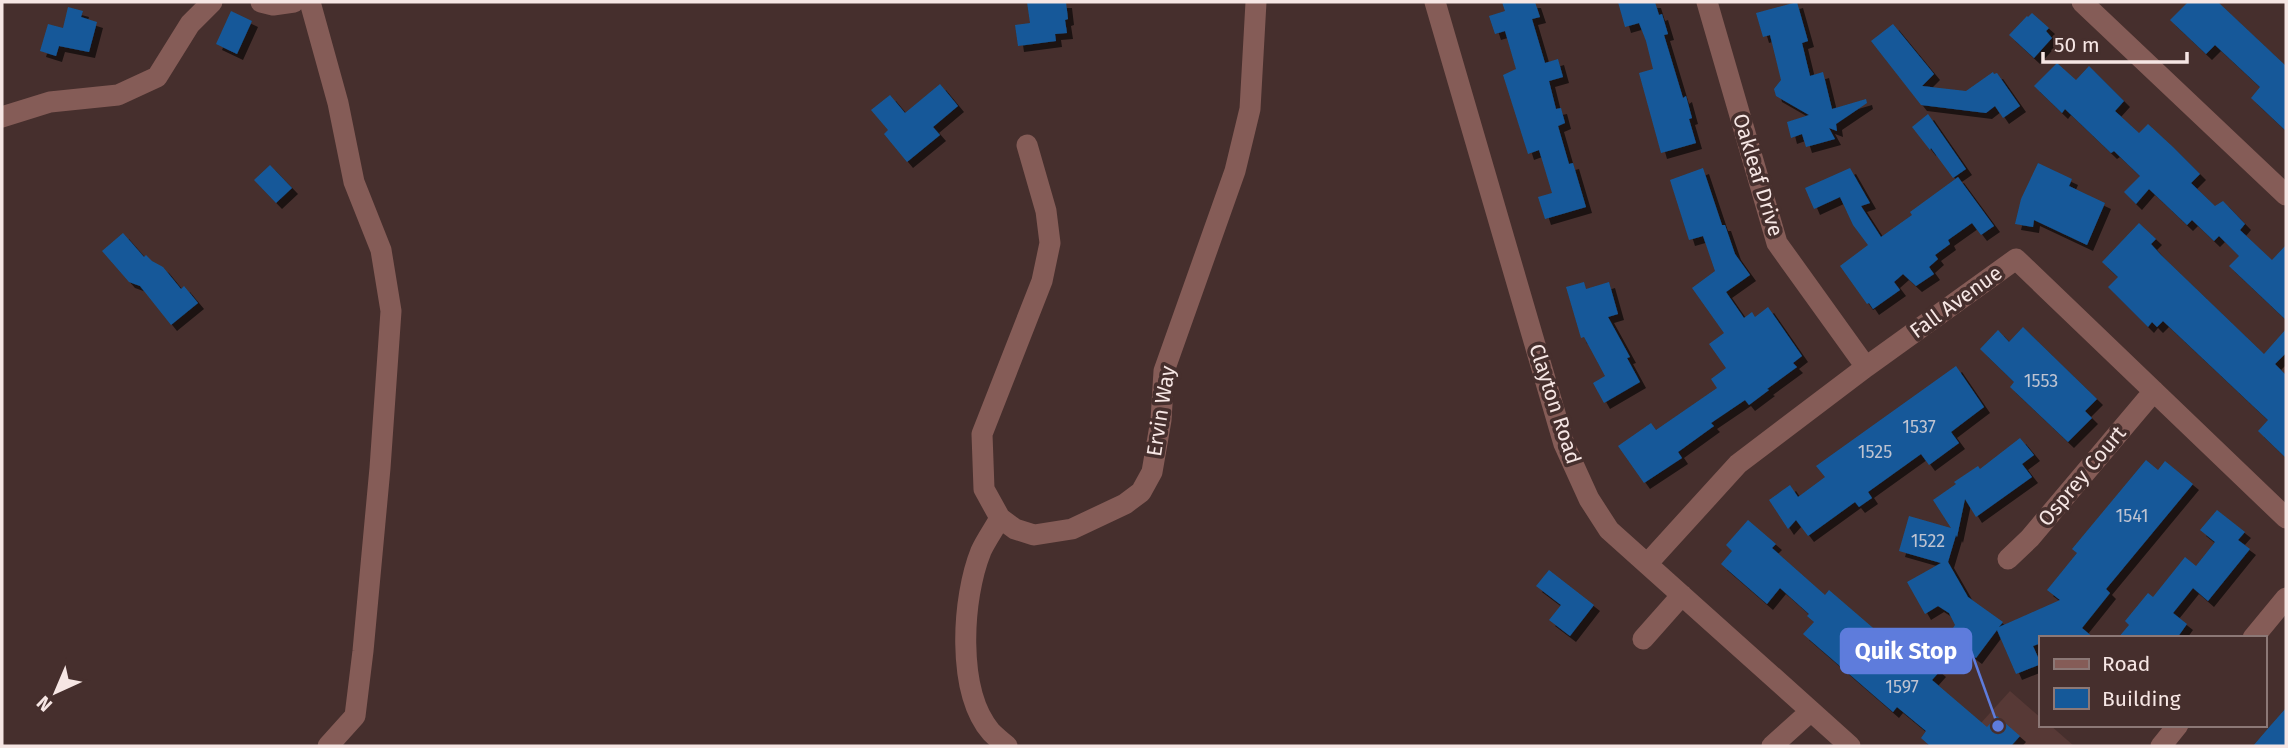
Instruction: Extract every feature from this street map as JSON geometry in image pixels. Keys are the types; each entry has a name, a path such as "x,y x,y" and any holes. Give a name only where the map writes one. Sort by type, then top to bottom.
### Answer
{"street":[{"path":"2,117 50,102 118,95 157,77 190,24 212,2"},
{"path":"261,2 273,5 294,2"},
{"path":"310,2 338,103 354,182 381,250 391,311 363,651 355,716 335,743"},
{"name":"Ervin Way","path":"1000,519 1015,529 1034,535 1072,529 1125,504 1141,492 1152,472 1161,420 1164,372 1235,171 1250,109 1255,2"},
{"name":"Clayton Road","path":"1435,2 1564,444 1589,499 1609,530 1850,746"},
{"name":"Oakleaf Drive","path":"1707,2 1777,243 1866,367"},
{"path":"2082,2 2286,195"},
{"path":"1007,746 990,731 977,706 966,663 966,620 971,587 982,550 1000,519 984,489 982,434 1042,282 1050,243 1045,211 1027,145"},
{"name":"Fall Avenue","path":"1647,564 1738,464 1866,367 2016,259 2286,518"},
{"name":"Osprey Court","path":"2008,559 2030,538 2154,391"},
{"path":"1643,639 1682,595"},
{"path":"2254,636 2286,598"},
{"path":"1772,746 1811,711"},
{"path":"2161,746 2177,727"}],"shaded area":[{"path":"2010,691 2039,716 2039,727 2052,727 2074,746 1960,746"}],"building":[{"path":"1027,2 1066,2 1067,33 1055,34 1056,41 1018,46 1015,25 1030,23"},
{"path":"1502,2 1535,2 1540,17 1532,19 1545,63 1558,59 1563,77 1549,81 1556,109 1561,108 1565,123 1558,126 1569,164 1573,163 1586,207 1545,219 1538,197 1552,193 1539,150 1528,154 1503,75 1516,69 1505,31 1495,34 1489,16 1505,11"},
{"path":"1618,2 1655,2 1659,15 1662,14 1668,34 1664,35 1683,98 1686,96 1696,143 1661,153 1639,73 1653,69 1646,41 1639,23 1625,27"},
{"path":"1797,2 1808,41 1802,43 1810,76 1823,72 1832,109 1866,99 1867,103 1836,124 1837,131 1829,128 1835,139 1806,147 1802,134 1791,138 1787,122 1809,115 1776,96 1774,89 1781,80 1770,35 1763,37 1756,13"},
{"path":"2188,2 2218,2 2286,66 2286,131 2251,98 2260,87 2215,45 2206,54 2170,20"},
{"path":"68,7 83,11 81,17 97,22 89,52 59,46 56,56 40,51 48,24 63,28"},
{"path":"231,11 252,21 237,54 216,44"},
{"path":"2032,13 2049,28 2046,31 2052,38 2034,58 2009,35"},
{"path":"1893,24 1934,74 1922,86 1966,91 1993,72 1997,73 2020,106 2003,118 1995,106 1986,113 1921,105 1871,41"},
{"path":"2057,63 2076,80 2089,66 2124,101 2115,111 2139,133 2148,124 2173,147 2200,174 2191,183 2215,206 2223,201 2245,224 2240,230 2272,260 2286,245 2286,320 2229,266 2239,256 2219,236 2214,241 2192,220 2187,225 2149,189 2136,204 2124,192 2140,176 2114,151 2111,153 2065,109 2062,113 2034,86"},
{"path":"940,84 958,106 933,127 940,135 907,162 884,134 888,130 871,110 890,95 905,113"},
{"path":"1928,114 1966,169 1953,178 1912,127"},
{"path":"2038,163 2072,179 2069,186 2105,203 2087,245 2034,220 2033,227 2015,224 2021,199"},
{"path":"270,165 292,188 276,203 254,180"},
{"path":"1703,168 1722,225 1725,225 1735,254 1750,275 1726,292 1744,318 1752,312 1755,317 1768,307 1802,356 1793,363 1797,367 1767,389 1769,390 1749,405 1745,400 1711,423 1714,426 1678,452 1682,458 1644,483 1618,446 1651,423 1656,430 1717,388 1711,379 1726,368 1709,344 1724,333 1692,288 1715,271 1703,236 1689,240 1670,180"},
{"path":"1850,168 1870,203 1861,206 1881,237 1958,177 1994,226 1981,235 1972,223 1948,240 1950,244 1935,255 1938,259 1929,267 1934,274 1916,286 1903,274 1894,282 1900,290 1873,309 1840,266 1868,245 1853,225 1840,197 1814,209 1805,188"},
{"path":"2139,223 2156,239 2151,244 2161,255 2264,354 2286,329 2286,353 2275,364 2286,375 2286,458 2258,431 2268,420 2163,321 2157,327 2152,322 2148,327 2108,287 2118,277 2102,262"},
{"path":"123,233 144,257 146,255 163,267 181,289 184,286 198,303 171,325 140,286 129,282 102,251"},
{"path":"1584,282 1586,289 1609,282 1618,314 1608,317 1640,382 1604,403 1593,383 1605,376 1584,337 1581,338 1566,287"},
{"path":"2023,327 2097,399 2085,411 2092,418 2068,442 2010,387 2014,382 1980,349 1998,330 2009,342"},
{"path":"1956,366 1984,407 1951,432 1959,443 1929,465 1921,454 1868,492 1872,498 1859,507 1855,502 1808,536 1796,520 1788,529 1769,500 1790,485 1798,497 1825,477 1816,466"},
{"path":"2020,438 2034,455 2022,464 2032,477 1976,517 1965,499 1957,537 1956,535 1948,562 1968,597 2003,622 1999,627 2060,600 2047,590 2077,553 2072,549 2146,460 2158,470 2165,461 2193,484 2106,589 2110,593 2082,628 2092,636 2039,636 2039,644 2033,646 2039,665 2016,674 1997,630 1976,658 1947,637 1955,625 1949,613 1938,606 1925,614 1907,582 1941,563 1899,551 1909,516 1951,528 1933,500 1978,466 1980,469"},
{"path":"2217,510 2245,532 2238,540 2250,549 2208,601 2193,588 2173,613 2187,624 2178,636 2120,636 2129,625 2125,621 2148,593 2153,597 2185,557 2196,566 2215,542 2200,530"},
{"path":"1748,520 1776,544 1772,548 1825,595 1829,590 1908,658 1911,654 1917,659 1921,655 1940,671 1932,680 1987,727 1997,716 2020,736 2011,746 1930,746 1921,738 1926,731 1897,707 1893,712 1803,634 1814,622 1807,616 1809,614 1780,588 1767,604 1721,564 1732,551 1726,545"},
{"path":"1549,570 1594,605 1570,636 1549,620 1561,605 1536,586"},
{"path":"2286,708 2286,746 2253,746 2271,725"}],"place":[{"name":"Quik Stop","path":"1998,726"}]}
